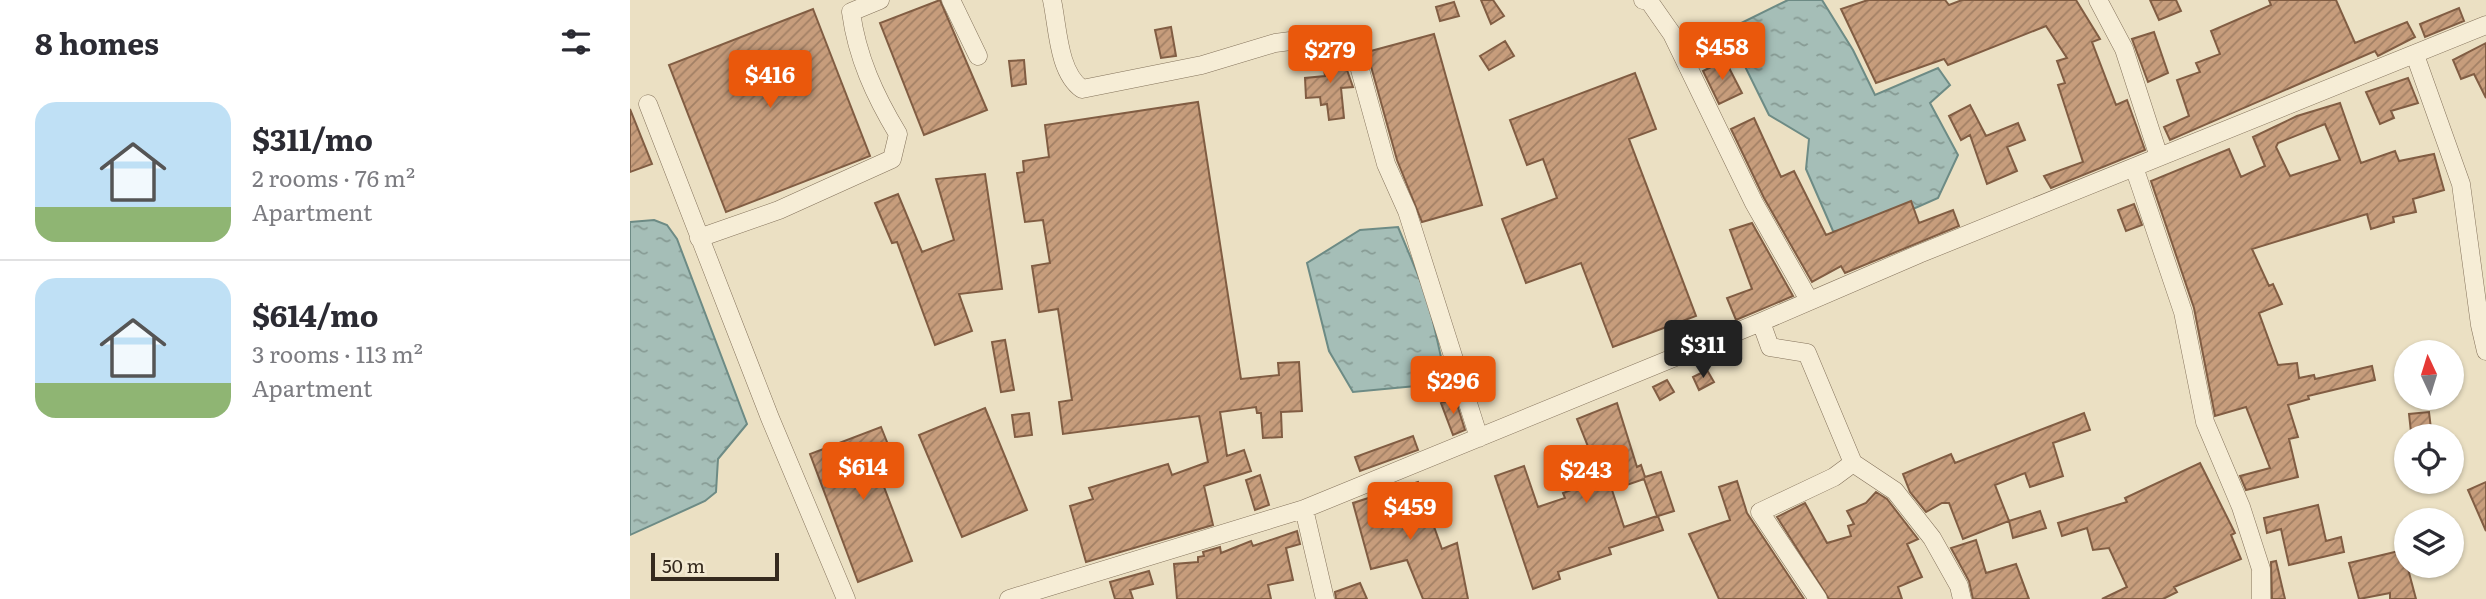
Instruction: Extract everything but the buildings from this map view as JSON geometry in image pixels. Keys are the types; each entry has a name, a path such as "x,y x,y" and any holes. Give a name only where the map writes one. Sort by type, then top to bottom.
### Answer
{"street":[{"path":"699,238 779,210 892,159 898,134 874,94 854,33 852,12 880,0"},
{"path":"951,0 978,56"},
{"path":"1052,0 1065,62 1072,82 1082,89 1202,65 1275,43 1298,40 1348,42 1356,55 1386,164 1407,211 1479,438"},
{"path":"1643,0 1649,1 1672,34 1754,202 1809,300"},
{"path":"2098,0 2124,48 2159,157"},
{"path":"1009,599 1304,509 2486,25"},
{"path":"2415,55 2461,184 2486,351"},
{"path":"648,104 769,418 846,599"},
{"path":"2134,167 2183,312 2205,422 2241,508 2260,569 2261,599"},
{"path":"1761,322 1770,347 1807,353 1853,463 1895,491 1932,538 1959,586 1962,599"},
{"path":"1818,599 1760,512 1834,477 1853,463"},
{"path":"1304,509 1325,599"}],"water":[{"path":"1788,0 1822,0 1853,50 1875,95 1938,68 1950,85 1930,103 1958,155 1938,198 1861,232 1833,231 1806,169 1809,139 1769,115 1727,30"},
{"path":"654,220 667,225 677,239 747,424 718,459 716,492 705,501 630,535 630,222"},
{"path":"1398,227 1428,299 1443,366 1416,386 1353,392 1329,351 1307,263 1360,230"}]}
